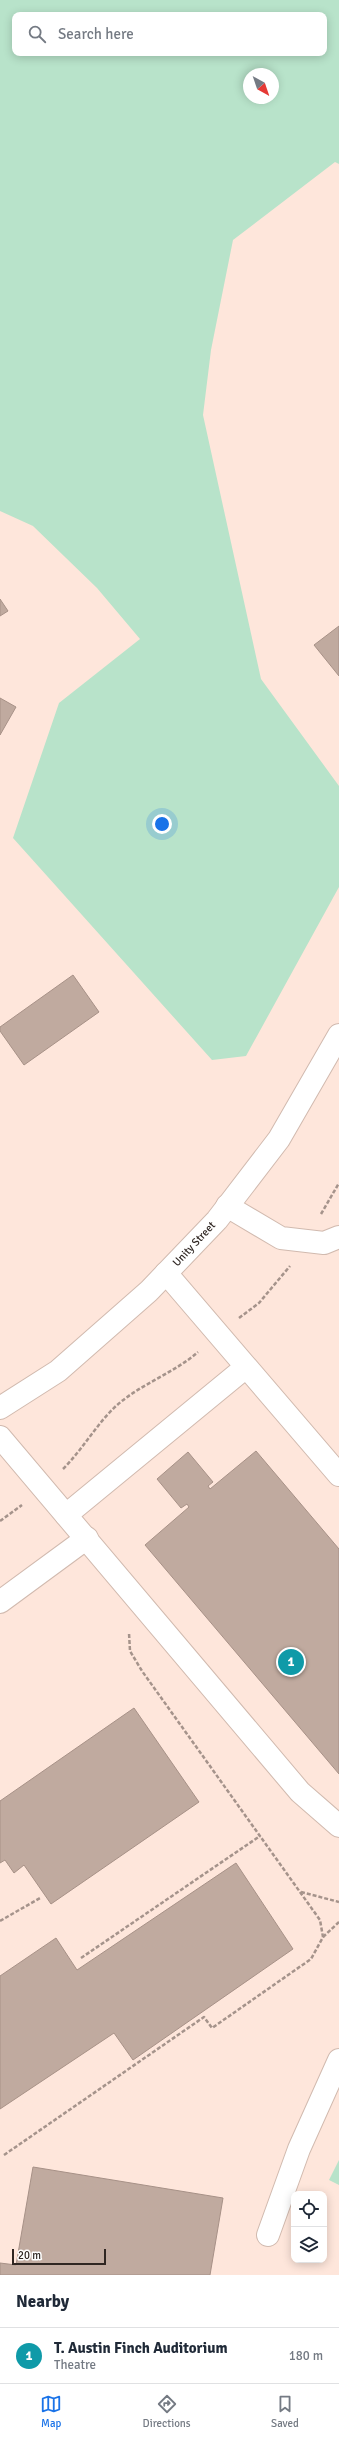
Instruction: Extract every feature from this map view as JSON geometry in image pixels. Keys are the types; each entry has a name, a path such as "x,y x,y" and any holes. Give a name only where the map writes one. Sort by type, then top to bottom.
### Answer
{"street":[{"name":"Unity Street","path":"0,1408 58,1371 166,1273 217,1220 279,1139 339,1035"},
{"path":"227,1206 281,1238 324,1243 339,1237"},
{"path":"166,1273 339,1476"},
{"path":"66,1515 246,1367"},
{"path":"0,1437 87,1538 300,1792 339,1826"},
{"path":"0,1602 87,1538"},
{"path":"268,2235 299,2149 339,2060"}],"path":[{"path":"0,1521 44,1488 80,1451 110,1411 136,1392 182,1366 218,1334 259,1303 291,1266 306,1241"},
{"path":"141,1602 129,1625 130,1651 142,1671 202,1758 320,1920 323,1937"},
{"path":"81,1958 260,1836"},
{"path":"301,1892 339,1902"},
{"path":"0,1921 40,1898"},
{"path":"4,2155 204,2017 212,2028 311,1959 323,1937 339,1922"}],"green space":[{"path":"0,0 339,0 339,164 335,162 233,240 211,350 203,415 261,679 339,786 339,887 246,1056 212,1060 13,838 59,703 140,639 97,588 33,526 0,511"},
{"path":"339,2160 339,2185 329,2180"}],"building":[{"path":"0,599 8,611 0,616"},
{"path":"339,626 339,676 314,645"},
{"path":"0,698 16,707 0,735"},
{"path":"73,975 99,1012 24,1065 0,1031 0,1027"},
{"path":"256,1451 339,1549 339,1774 145,1545 189,1507 187,1504 181,1508 157,1479 188,1452 213,1482 208,1486 210,1489"},
{"path":"134,1708 199,1802 51,1904 24,1865 14,1873 5,1860 0,1863 0,1801"},
{"path":"236,1863 293,1949 133,2060 114,2033 0,2109 0,1976 56,1938 77,1970"},
{"path":"33,2167 223,2198 210,2275 0,2275 0,2263 16,2265"}],"place":[{"name":"T. Austin Finch Auditorium","path":"291,1662"}]}
